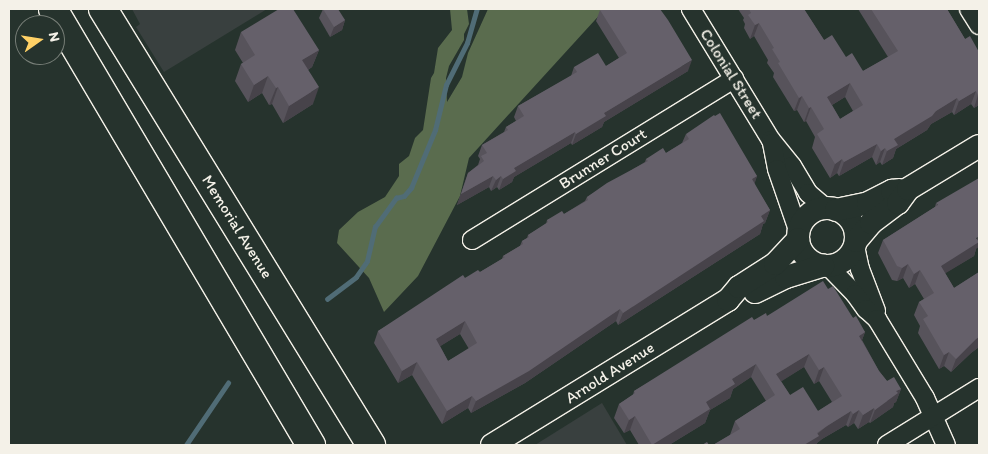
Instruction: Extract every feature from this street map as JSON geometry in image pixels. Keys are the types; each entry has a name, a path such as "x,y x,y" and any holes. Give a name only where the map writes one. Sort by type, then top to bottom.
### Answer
{"main road":[{"path":"53,9 311,445"},
{"name":"Memorial Avenue","path":"103,9 371,445"}],"street":[{"name":"Colonial Street","path":"691,9 772,140 792,166 808,193 831,209"},
{"path":"970,9 979,25"},
{"name":"Brunner Court","path":"472,240 734,79"},
{"name":"Colonial Street","path":"772,140 777,169 799,236"},
{"path":"826,266 847,259 855,244 871,223 898,203 908,190 979,146"},
{"path":"908,190 892,191 868,203 831,209 808,216 799,236 800,248 806,257 814,263 826,266 877,319 934,416 946,445"},
{"path":"831,209 845,214 852,222 860,269 875,305 877,319"},
{"name":"Arnold Avenue","path":"492,445 728,300 739,287 774,264 799,236"},
{"name":"Arnold Avenue","path":"728,300 745,297 786,277 826,266"},
{"path":"886,445 979,388"}],"shaded area":[{"path":"132,9 267,9 164,72 136,27 140,24"},
{"path":"602,403 627,445 535,445"}],"green space":[{"path":"450,9 467,9 469,24 464,34 464,40 449,66 446,78 447,102 462,77 468,53 488,9 605,9 469,158 460,196 418,276 384,312 369,278 337,243 339,230 358,212 385,197 399,176 399,164 409,156 415,138 423,130 438,48 452,30"}],"building":[{"path":"279,9 293,9 319,50 302,60 319,87 289,106 278,87 276,88 268,76 254,85 241,64 255,55 241,32"},
{"path":"323,9 338,9 345,20 334,27"},
{"path":"660,9 692,60 604,113 606,116 514,168 516,171 503,179 501,176 496,180 493,176 461,194 468,173 484,161 481,156 487,153 482,145 508,130 506,127 524,116 518,106 577,72 574,67 598,53 606,66 627,53 600,10"},
{"path":"749,9 804,9 824,40 832,35 846,57 852,53 863,71 898,51 871,9 947,9 965,39 970,36 979,52 979,94 976,91 959,101 957,98 936,111 932,116 894,139 898,145 887,151 885,148 881,151 877,144 844,162 842,159 835,164 817,134 824,129 811,107 809,108 802,96 799,98 778,63 780,62 772,49 774,48 759,23 755,25 748,15 751,13","holes":["850,83 863,105 840,119 827,97"]},
{"path":"720,113 757,176 752,179 770,210 761,216 764,221 623,313 620,309 529,371 476,401 472,396 447,411 417,362 402,371 378,331 463,275 465,278 478,270 480,272 505,257 503,256 523,244 522,241 529,237 528,235 548,222 547,220 562,211 564,214 588,200 587,197 607,183 648,161 646,159 663,148 666,153 689,139 686,134","holes":["465,321 477,343 448,361 436,339"]},
{"path":"979,178 979,237 976,238 979,242 941,266 954,288 979,272 979,337 956,359 949,352 944,355 923,319 928,316 919,302 934,293 920,270 914,274 908,264 902,268 897,266 883,240 938,205 936,203"},
{"path":"823,281 828,289 833,286 853,318 856,316 865,332 859,336 879,371 887,381 894,377 901,389 896,391 898,393 875,410 874,408 863,415 859,410 853,414 851,411 817,433 819,436 804,445 713,445 740,429 735,421 775,395 756,364 732,379 735,384 706,402 710,409 652,445 635,416 629,420 619,404 635,393 634,391 752,317 754,320 766,313 767,316","holes":["809,354 819,370 824,367 842,396 818,411 803,387 790,395 776,374"]}],"waterway":[{"path":"327,299 356,277 367,261 375,227 396,198 404,196 411,188 435,130 446,85 467,43 477,9"},
{"path":"186,445 228,383"}]}
